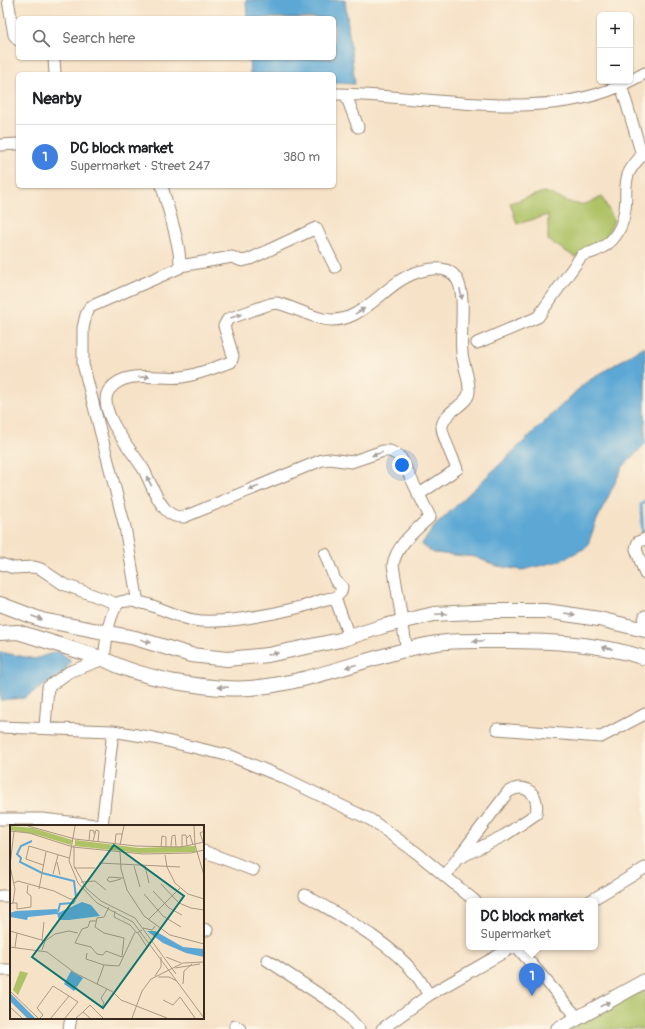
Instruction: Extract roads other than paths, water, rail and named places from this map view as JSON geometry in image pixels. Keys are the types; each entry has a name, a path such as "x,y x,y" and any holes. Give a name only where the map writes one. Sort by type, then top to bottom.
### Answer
{"street":[{"path":"8,0 14,35 16,38"},
{"path":"54,60 55,72"},
{"path":"633,79 645,73"},
{"path":"336,94 513,105 568,101 621,84"},
{"path":"477,343 538,316 582,255 597,252 614,240 622,225 625,210 628,174 644,154 627,84"},
{"path":"346,94 358,127"},
{"path":"0,145 16,144"},
{"path":"163,188 174,230 180,266"},
{"path":"138,603 125,526 84,364 83,328 86,315 90,307 174,272 180,266 232,257 242,261 250,259 316,228 335,267"},
{"path":"407,650 393,565 394,557 398,549 430,517 418,495 401,458 390,451 350,462 330,459 322,460 184,517 176,517 162,506 143,469 121,438 106,405 107,396 109,390 115,384 129,378 150,376 180,377 231,362 234,356 224,326 228,319 277,303 324,319 336,320 351,316 362,310 395,283 406,277 435,268 450,271 455,276 462,295 462,352 470,392 466,399 444,420 441,428 457,468 418,495"},
{"path":"641,541 636,549 645,574"},
{"path":"104,659 112,617 122,601 138,603 192,620 203,621 258,616 334,598 341,592 342,587 335,580 324,554"},
{"path":"1,564 8,568 34,567 41,569 112,617 134,638 191,655 227,659 268,655 349,637 434,614 492,611 546,611 644,625"},
{"path":"334,598 349,637"},
{"path":"0,604 42,620 112,617"},
{"path":"0,633 18,632 104,659 115,665 155,678 201,686 250,688 304,679 427,645 478,641 588,644 645,658"},
{"path":"45,727 48,687 69,672 104,659"},
{"path":"497,729 601,737 645,714"},
{"path":"0,727 45,727 113,731 154,738 231,756 282,777 371,820 471,898"},
{"path":"103,825 113,731"},
{"path":"445,876 457,859 508,792 519,788 527,789 532,793 538,805 536,814 505,835 457,859"},
{"path":"0,819 42,819 94,825"},
{"path":"204,850 253,870"},
{"path":"595,898 645,868"},
{"path":"305,895 364,931 395,954 416,974 429,996"},
{"path":"382,1029 429,996 508,950"},
{"path":"520,950 578,1018"},
{"path":"267,960 340,1008 359,1029"},
{"path":"558,1029 645,981"},
{"path":"69,1029 71,1019"}],"water":[{"path":"246,0 345,0 355,84 336,83 336,72 250,72 249,60 336,60 336,16 247,16"},
{"path":"645,346 645,444 622,468 596,522 587,547 560,561 522,570 497,566 475,557 434,553 421,545 435,526 585,383"},
{"path":"58,651 71,660 64,673 24,698 0,700 0,652 35,659"}],"waterway":[{"path":"643,538 641,505 645,501"}],"place":[{"name":"DC block market","path":"532,996"}]}
